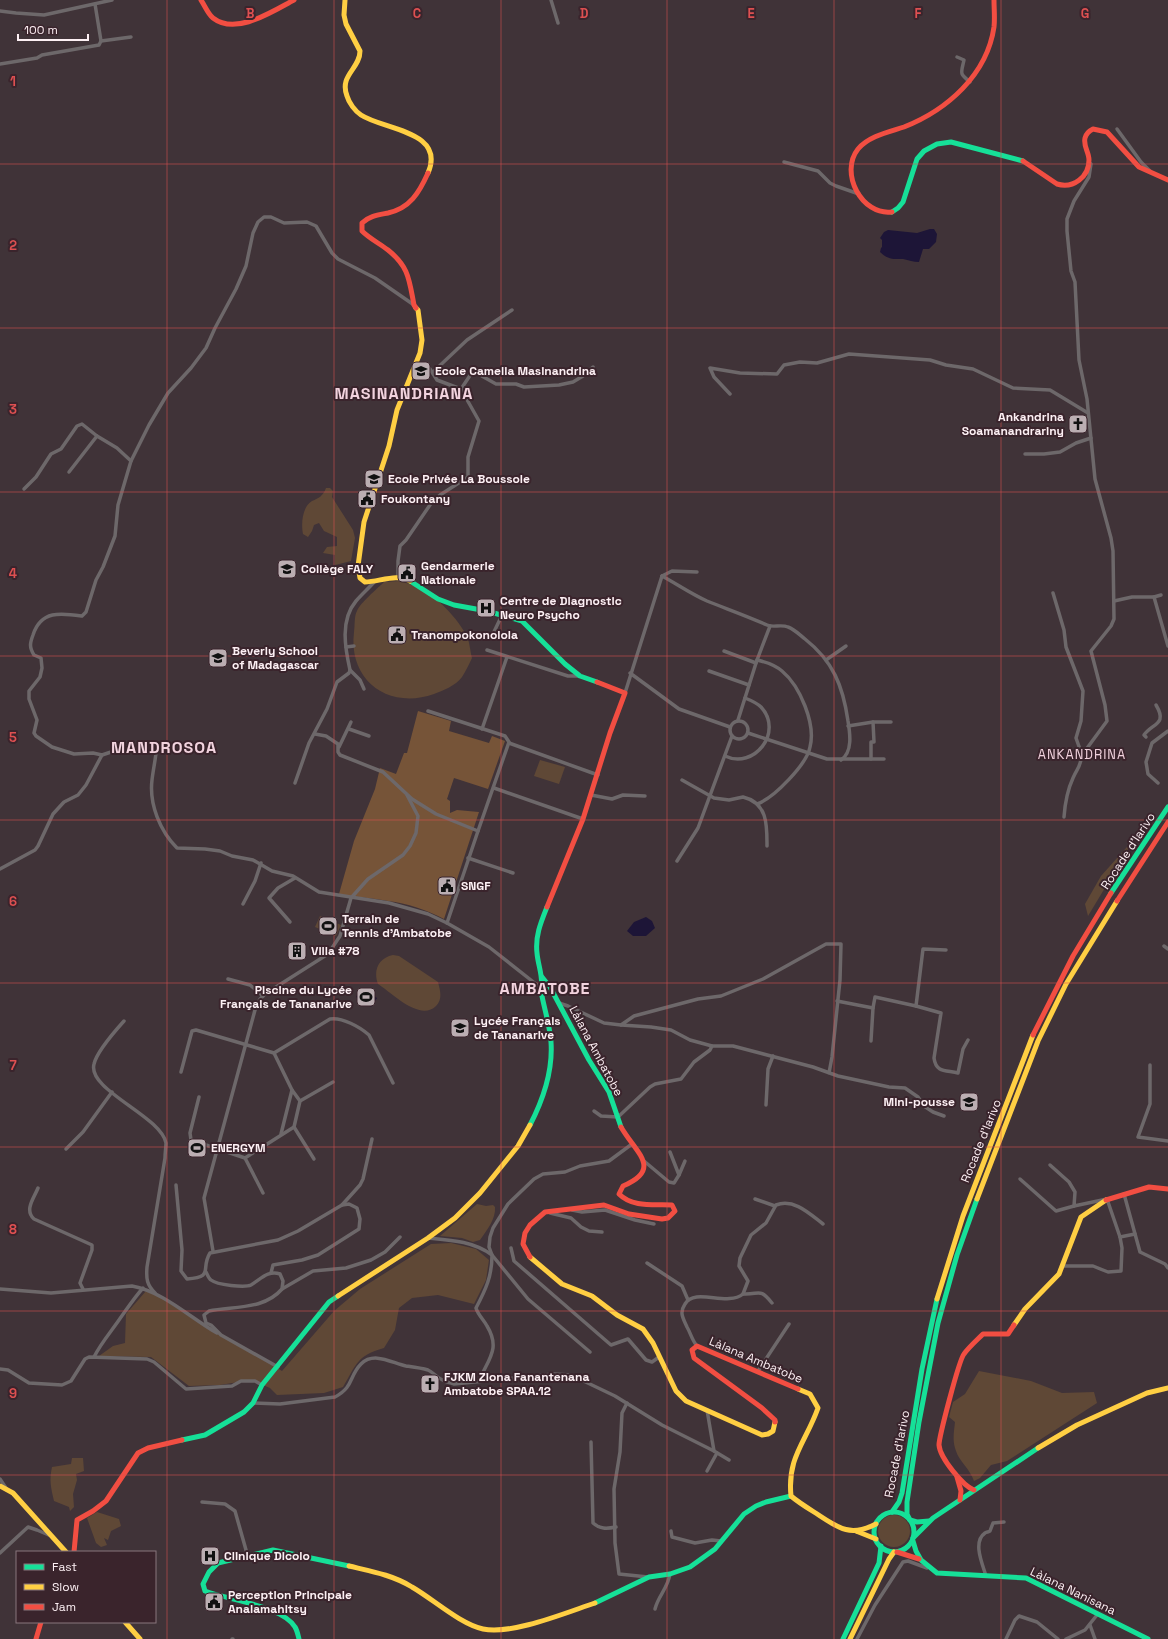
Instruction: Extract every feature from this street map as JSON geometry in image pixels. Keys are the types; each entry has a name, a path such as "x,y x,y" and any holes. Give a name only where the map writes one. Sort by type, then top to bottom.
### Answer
{"street":[{"path":"0,11 16,14 44,15 112,0"},
{"path":"201,0 213,19 221,23 240,24 252,21 294,0"},
{"path":"345,0 345,24 359,46 360,55 346,80 346,94 348,102 355,111 362,116 417,137 427,144 432,152 430,166 410,203 398,211 365,218 362,226 362,231 368,237 387,249 404,264 408,274 414,305"},
{"path":"551,0 558,23"},
{"path":"994,0 995,20 990,46 979,69 970,82 957,97 932,114 908,126 869,140 859,148 851,162 853,182 859,194 867,204 878,212 888,214 897,210 907,191 916,160 924,151 942,143 951,142 1022,160 1035,167 1049,180 1066,186 1074,184 1080,179 1089,162"},
{"path":"96,4 101,41"},
{"path":"0,64 37,58 42,55 88,48 99,45 101,41 131,37"},
{"path":"957,57 964,60 960,72 961,75 970,82"},
{"path":"1064,817 1065,802 1074,776 1080,766 1082,755 1107,721 1106,705 1090,651 1111,626 1114,619 1113,551 1111,538 1095,479 1087,400 1079,360 1075,282 1072,271 1067,219 1074,202 1089,177 1091,164 1089,162 1085,138 1093,129 1107,132 1140,167 1152,174 1168,180"},
{"path":"1117,129 1152,174"},
{"path":"784,162 818,171 830,183 859,194"},
{"path":"74,1551 78,1520 106,1501 138,1453 148,1448 205,1435 244,1412 253,1403 262,1385 329,1302 428,1238 455,1218 480,1193 518,1146 536,1113 545,1090 551,1062 551,1041 544,1003 547,991 489,947 428,914 389,903 319,892 295,878 272,870 261,863 220,851 177,848 171,842 157,815 152,799 152,780 156,753 137,751 126,747 102,755 93,753 74,754 52,747 34,733 36,720 28,699 29,691 40,677 42,662 41,658 34,655 30,649 35,627 49,615 60,614 82,616 86,612 96,580 103,567 115,536 118,505 131,461 149,425 168,393 191,368 206,348 214,328 236,289 246,266 252,233 258,222 264,217 271,217 284,223 307,222 316,226 332,253 338,259 375,278 414,305 418,310 422,340 420,353 397,410 390,440 361,534 358,573 362,580 369,582 386,578 398,578 411,581 438,599 454,605 502,615 522,621 565,664 580,676"},
{"path":"433,372 467,340 512,310"},
{"path":"730,394 714,377 710,368 740,373 778,374 784,365 800,362 817,363 849,354 930,360 953,366 963,366 973,369 1013,388 1050,390 1088,413"},
{"path":"398,578 400,546 406,540 432,502 440,495 468,478 468,457 479,421 461,389 437,380 430,369 416,365"},
{"path":"461,389 473,371 496,384 516,384 524,387 559,385 573,382 593,367"},
{"path":"24,489 36,476 52,454 61,450 77,426 82,424 97,436 117,448 131,461"},
{"path":"69,472 97,436"},
{"path":"1025,454 1060,452 1076,443 1090,438"},
{"path":"494,788 583,820 662,576 672,571 697,572"},
{"path":"662,576 707,600 770,626 784,626 791,629 819,651 836,676 845,701 848,726 848,752 847,756 841,760"},
{"path":"295,783 309,743 315,734 317,725 326,709 336,682 339,679 348,676 350,670 346,647 346,623 349,613 356,602 375,581"},
{"path":"1053,593 1064,630 1066,647 1083,691 1081,721 1076,738 1082,755"},
{"path":"1114,601 1132,597 1154,597 1161,595"},
{"path":"1154,597 1168,646"},
{"path":"493,634 502,615"},
{"path":"738,720 770,626"},
{"path":"346,647 354,646"},
{"path":"826,660 846,646"},
{"path":"487,650 568,676 580,676 625,693"},
{"path":"724,651 757,661 767,662 782,672 789,679 802,698 810,723 811,742 808,754 778,791 769,799 757,804"},
{"path":"482,729 507,657"},
{"path":"350,670 360,680 364,689"},
{"path":"709,671 749,685"},
{"path":"630,673 679,709 730,727"},
{"path":"725,756 736,759 746,758 759,751 768,739 770,729 766,714 758,704 745,698"},
{"path":"1146,737 1144,735 1146,732 1158,725 1161,718 1161,712 1156,705"},
{"path":"428,711 507,738 510,744 598,774"},
{"path":"677,861 698,828 732,736 730,727 733,722 738,720 746,723 748,733 744,738 740,739 732,736"},
{"path":"351,722 339,748 338,754 383,772 407,794 436,814 478,831"},
{"path":"848,726 873,722 891,722"},
{"path":"871,759 871,742 874,742 873,722"},
{"path":"349,729 369,736"},
{"path":"1158,783 1148,774 1146,762 1152,743 1168,731"},
{"path":"748,733 827,759 884,759"},
{"path":"315,734 326,736 338,744 339,748"},
{"path":"447,923 468,858 510,744"},
{"path":"0,869 35,850 54,814 64,802 78,795 86,785 102,755"},
{"path":"682,780 710,795 726,800 742,796 757,804 766,819 767,846"},
{"path":"213,1251 204,1198 216,1148 255,1010 262,996 328,954 340,936 351,898 368,879 403,855 410,846 416,833 418,816 407,794"},
{"path":"591,795 612,799 623,795 645,796"},
{"name":"Rocade d'Iarivo","path":"892,1512 900,1502 929,1335 938,1295 961,1219 1035,1032 1064,974 1084,937 1168,807"},
{"name":"Làlana Ambatobe","path":"583,820 559,875 537,934 537,953 541,976 547,991 559,1004 589,1060 609,1092 621,1128 643,1160"},
{"name":"Rocade d'Iarivo","path":"909,1519 907,1514 907,1502 930,1363 947,1287 969,1218 1036,1048 1057,1001 1082,956 1168,822"},
{"path":"468,858 513,873"},
{"path":"243,904 255,881 261,863"},
{"path":"290,922 269,898 278,888 295,878"},
{"path":"621,1025 634,1016 698,999 721,996 763,979 826,944 841,944 832,1057 829,1073"},
{"path":"1164,946 1168,949"},
{"path":"916,1006 923,949 946,950"},
{"path":"228,979 250,985 262,996"},
{"path":"870,1041 875,997 941,1013 934,1058 935,1066 938,1068 958,1073 963,1049 968,1040"},
{"path":"837,1001 874,1008"},
{"path":"559,1004 568,1006 604,1023 671,1030 690,1040 712,1046 733,1046 773,1056 838,1076 889,1087 905,1088 918,1097 933,1112 944,1116"},
{"path":"274,1053 330,1019 340,1019 362,1029 369,1035 393,1083"},
{"path":"124,1021 110,1037 94,1062 93,1069 95,1075 112,1092 161,1133 166,1143 147,1267 147,1282 149,1287 197,1322 278,1367"},
{"path":"182,1072 194,1030 197,1030 274,1053 292,1090 300,1101"},
{"path":"594,1111 601,1116 618,1118 650,1087 655,1084 680,1079 694,1062 710,1050 712,1046"},
{"path":"766,1105 768,1069 773,1056"},
{"path":"1150,1065 1150,1104 1138,1137 1168,1141"},
{"path":"314,1159 294,1127 300,1101 333,1082"},
{"path":"281,1134 292,1090"},
{"path":"66,1149 83,1132 112,1092"},
{"path":"199,1097 190,1137 194,1142 245,1158 263,1193"},
{"path":"245,1158 294,1127"},
{"path":"282,1289 283,1281 280,1274 271,1273 258,1279 250,1285 242,1286 221,1284 211,1280 206,1272 208,1255 213,1251 278,1240 298,1231 342,1205 360,1185 363,1179 372,1140"},
{"path":"590,1352 528,1299 492,1255 489,1247 490,1238 493,1228 508,1204 534,1179 542,1174 565,1172 580,1166 609,1161 632,1144"},
{"path":"670,1152 679,1175"},
{"path":"643,1160 669,1182 674,1183 685,1161"},
{"path":"545,1212 604,1205 636,1215 656,1219 668,1218 675,1211 672,1205 633,1203 622,1198 619,1194 623,1186 635,1181 643,1174 645,1168 643,1160"},
{"path":"1050,1164 1069,1182 1075,1192 1074,1206"},
{"path":"1020,1179 1056,1212 1149,1187 1168,1189"},
{"path":"176,1185 182,1250 181,1271 187,1279 199,1278 206,1272"},
{"path":"38,1188 29,1210 30,1215 34,1219 92,1245 92,1250 80,1283 83,1290"},
{"path":"1124,1194 1140,1252 1164,1264 1168,1268"},
{"path":"755,1199 775,1206 778,1204 793,1204 804,1209 823,1224"},
{"path":"1062,1266 1093,1266 1108,1272 1121,1272 1122,1248 1120,1237 1107,1199"},
{"path":"974,1490 969,1488 949,1467 940,1446 951,1394 962,1355 983,1334 1008,1334 1025,1309 1059,1274 1081,1217 1107,1199"},
{"path":"271,1273 273,1265 302,1260 318,1255 359,1229 361,1224 357,1208 349,1204 342,1205"},
{"path":"743,1294 748,1281 739,1266 740,1258 751,1236 766,1223 775,1206"},
{"path":"570,1208 582,1212 604,1210 635,1220 654,1224"},
{"path":"545,1212 571,1218 581,1227 589,1231 602,1232"},
{"name":"Làlana Ambatobe","path":"545,1212 536,1218 525,1232 524,1244 528,1254 562,1284 592,1296 617,1315 643,1329 659,1356 676,1391 686,1401 762,1435 768,1435 773,1432 776,1426 775,1420 762,1408 694,1358 692,1350 697,1346 810,1394 818,1408 791,1464 791,1496"},
{"path":"1120,1237 1135,1234"},
{"path":"221,1335 206,1322 204,1315 206,1313 212,1310 252,1306 264,1302 275,1296 282,1289 313,1271 346,1268 372,1260 385,1252 400,1237"},
{"path":"428,1238 450,1240 479,1247 492,1255"},
{"path":"511,1248 514,1261 611,1345 628,1339 646,1360 652,1362 659,1356"},
{"path":"478,1381 494,1348 494,1339 476,1308 484,1294 491,1274 492,1255"},
{"path":"647,1263 682,1286 688,1300"},
{"path":"0,1289 51,1293 124,1285 143,1288 156,1293"},
{"path":"94,1357 101,1343 118,1321 129,1303 143,1288"},
{"path":"697,1346 692,1340 682,1315 683,1307 688,1300 695,1297 733,1298 743,1294 761,1293 766,1295 772,1303"},
{"path":"758,1371 788,1324"},
{"path":"0,1369 8,1370 29,1383 62,1385 71,1381 85,1359 94,1357 151,1360 186,1389 232,1386 241,1381 255,1381 262,1385"},
{"path":"253,1403 280,1404 335,1397 343,1393 351,1383 359,1365 366,1360 378,1358 386,1358 393,1363 428,1370 443,1381 454,1384 567,1374 582,1379 627,1403 662,1425 729,1460"},
{"path":"850,1639 889,1558 896,1552 906,1548 930,1521 974,1490 1077,1425 1147,1393 1168,1388"},
{"path":"627,1403 622,1413 620,1452 614,1489 613,1507 616,1512 615,1543 618,1574 649,1577 670,1574 690,1567 715,1549 744,1514 761,1504 791,1496 836,1527 843,1530 855,1531 876,1539"},
{"path":"707,1410 716,1452 707,1471"},
{"path":"591,1442 593,1523 598,1527 607,1529 616,1527"},
{"path":"956,1474 961,1487 962,1494 960,1500"},
{"path":"0,1479 6,1488"},
{"path":"0,1486 13,1493 65,1551"},
{"path":"202,1502 225,1504 235,1511 248,1557"},
{"path":"896,1552 887,1551 876,1539 874,1532 876,1524 882,1516 892,1512 903,1514 909,1519 917,1522 930,1521"},
{"path":"909,1519 914,1528 913,1540"},
{"path":"986,1576 980,1552 980,1539 985,1532 990,1531 993,1523 1004,1522"},
{"path":"855,1531 868,1528 876,1524"},
{"path":"0,1553 28,1527 51,1536"},
{"path":"671,1531 672,1537 691,1543 712,1540 721,1541"},
{"name":"Làlana Nanisana","path":"913,1540 919,1559"},
{"path":"843,1639 879,1563 881,1546"},
{"path":"299,1639 299,1634 292,1623 277,1613 205,1591 203,1584 212,1567 218,1563 273,1550 326,1560 392,1576 411,1586 470,1625 484,1629 516,1628 602,1601 649,1577"},
{"name":"Làlana Nanisana","path":"896,1552 911,1555 919,1559 928,1568 937,1573 1026,1578 1097,1615 1148,1639"},
{"path":"857,1639 875,1605 903,1562 908,1561 928,1568"},
{"path":"655,1608 657,1600 665,1590 670,1574"},
{"path":"1066,1639 1085,1630 1097,1615"},
{"path":"1006,1639 1015,1620 1019,1616 1037,1622 1056,1639"},
{"path":"36,1639 41,1623"},
{"path":"126,1623 140,1639"},
{"path":"1090,1625 1095,1639"}],"shaded area":[{"path":"934,229 937,234 936,242 929,249 923,249 919,262 891,258 880,252 882,240 880,238 884,232 888,230 917,233"},
{"path":"326,488 330,488 333,491 332,497 353,530 355,538 351,561 335,565 335,555 323,553 327,547 337,546 337,537 324,531 319,523 314,525 308,537 303,534 302,530 302,521 306,507 312,501 319,498"},
{"path":"400,581 416,586 425,591 446,608 467,637 472,658 462,677 456,683 434,694 417,698 402,698 387,694 375,687 365,677 358,665 354,649 355,618 359,608 365,600 384,582"},
{"path":"418,711 451,721 449,731 489,743 492,736 505,741 488,789 454,778 447,799 450,801 450,813 457,810 479,812 444,919 424,910 402,903 339,894 354,841 375,789 380,768 396,774 404,753 407,753"},
{"path":"540,760 565,767 559,784 534,776"},
{"path":"1135,838 1088,916 1085,904 1101,876"},
{"name":"Terrain de Tennis d'Ambatobe","path":"320,916 341,925 336,936 315,927"},
{"path":"646,917 652,921 655,928 646,936 633,936 627,931 634,922"},
{"path":"393,955 399,956 438,982 440,1000 436,1006 429,1010 422,1011 414,1008 398,999 378,984 376,974 380,962"},
{"name":"Piscine du Lycée Français de Tananarive","path":"361,988 377,998 371,1007 356,997"},
{"path":"477,1204 486,1206 493,1205 495,1207 493,1220 480,1240 473,1242 462,1238 440,1236"},
{"path":"451,1243 476,1249 489,1260 486,1280 474,1304 438,1295 412,1298 399,1308 395,1330 384,1348 362,1358 343,1387 324,1393 277,1395 270,1388 251,1380 220,1385 189,1386 151,1357 99,1356 113,1346 125,1343 126,1314 146,1291 166,1300 282,1371 334,1311 360,1289 431,1244"},
{"path":"979,1371 1031,1381 1062,1393 1094,1392 1097,1403 1007,1461 991,1465 980,1478 974,1481 956,1451 954,1440 955,1422 949,1417 953,1402 965,1394"},
{"path":"72,1458 83,1458 84,1471 76,1474 77,1480 73,1494 74,1507 70,1511 69,1507 54,1501 51,1488 51,1476 52,1467 71,1464"},
{"path":"97,1512 119,1519 121,1526 111,1531 108,1540 104,1538 107,1545 101,1547 96,1543 87,1518"},
{"path":"894,1515 905,1520 910,1531 905,1542 894,1547 883,1542 878,1531 883,1520"}],"traffic: fast":[{"path":"892,212 903,202 917,159 924,151 937,144 951,142 1023,161"},
{"path":"410,581 438,599 454,605 487,611 522,621 565,664 580,676 597,682"},
{"path":"1111,893 1168,807"},
{"path":"530,1125 539,1106 546,1085 549,1074 551,1053 548,1023 541,991 542,986 537,947 539,929 547,907"},
{"path":"542,977 550,987 589,1060 609,1092 621,1127"},
{"path":"909,1518 907,1514 907,1502 919,1422 938,1323 957,1255 977,1199"},
{"path":"182,1440 205,1435 244,1412 253,1403 262,1385 329,1302 338,1296"},
{"path":"892,1512 899,1502 902,1493 922,1369 937,1299"},
{"path":"913,1538 933,1518 1038,1448"},
{"path":"595,1603 649,1577 670,1574 690,1567 715,1549 744,1514 756,1506 766,1502 791,1496"},
{"path":"890,1512 898,1512 905,1515 911,1521 914,1532 911,1543 905,1549 898,1552 890,1552 883,1549 877,1543 874,1536 874,1528 877,1521 883,1515 890,1512"},
{"path":"910,1520 917,1522 929,1521"},
{"path":"913,1541 921,1560 937,1573 1026,1578 1148,1639"},
{"path":"843,1639 879,1563 881,1546"},
{"path":"299,1639 295,1627 279,1614 254,1604 205,1591 203,1584 209,1572 218,1563 273,1550 349,1566"}],"traffic: slow":[{"path":"345,0 344,15 346,24 360,51 357,63 346,83 345,89 349,101 354,109 361,115 410,134 421,140 428,148 431,159 428,173"},
{"path":"410,581 394,578 365,582 360,578 358,566 364,522 389,446 397,410 420,353 422,340 418,310 416,308"},
{"path":"977,1199 1038,1041 1066,984 1117,901"},
{"path":"937,1299 963,1216 1033,1035"},
{"path":"338,1296 428,1238 455,1218 480,1193 518,1146 530,1125"},
{"path":"1014,1325 1025,1309 1059,1274 1081,1217 1106,1200"},
{"path":"530,1257 562,1284 592,1296 617,1315 643,1329 653,1343 676,1391 686,1401 762,1435 773,1431 775,1422"},
{"path":"1038,1448 1077,1425 1147,1393 1168,1388"},
{"path":"798,1389 810,1394 818,1408 798,1450 792,1471 791,1496 830,1522 844,1529 858,1530 876,1524"},
{"path":"0,1486 13,1493 65,1551"},
{"path":"856,1531 876,1539"},
{"path":"850,1639 889,1559 894,1552"},
{"path":"349,1566 397,1579 420,1592 456,1617 483,1629 509,1629 523,1626 595,1603"},
{"path":"126,1623 140,1639"}],"traffic: jam":[{"path":"201,0 213,18 222,23 232,24 254,20 294,0"},
{"path":"892,212 881,211 871,207 863,200 852,181 851,170 853,159 858,149 868,141 920,120 950,101 962,89 974,75 990,44 994,27 994,0"},
{"path":"1023,161 1057,184 1069,185 1074,183 1086,172 1089,157 1085,146 1085,137 1093,129 1107,132 1139,167 1168,180"},
{"path":"416,308 404,268 395,256 362,231 362,223 371,217 396,211 408,203 413,199 428,173"},
{"path":"547,907 583,819 610,733 625,693 597,682"},
{"path":"1117,901 1168,822"},
{"path":"1033,1035 1073,956 1111,893"},
{"path":"530,1257 523,1244 525,1233 530,1225 545,1212 604,1205 629,1214 662,1219 668,1218 675,1211 672,1205 637,1203 619,1194 623,1186 635,1180 642,1173 644,1167 643,1160 639,1153 621,1127"},
{"path":"1106,1200 1149,1187 1168,1189"},
{"path":"974,1490 958,1477 943,1457 939,1445 942,1428 961,1359 964,1354 983,1334 1008,1334 1014,1325"},
{"path":"775,1422 775,1420 762,1408 694,1358 692,1350 697,1346 798,1389"},
{"path":"74,1551 77,1520 93,1511 106,1501 138,1453 148,1448 182,1440"},
{"path":"957,1477 961,1491 960,1500"},
{"path":"897,1552 919,1559"},
{"path":"36,1639 41,1623"}],"place":[{"name":"Ecole Camelia Masinandrina","path":"421,371"},
{"name":"Ankandrina Soamanandrariny","path":"1078,424"},
{"name":"Ecole Privée La Boussole","path":"374,479"},
{"name":"Foukontany","path":"367,499"},
{"name":"Collège FALY","path":"287,569"},
{"name":"Gendarmerie Nationale","path":"407,573"},
{"name":"Centre de Diagnostic Neuro Psycho","path":"486,608"},
{"name":"Tranompokonolola","path":"397,635"},
{"name":"Beverly School of Madagascar","path":"218,658"},
{"name":"SNGF","path":"447,886"},
{"name":"Terrain de Tennis d'Ambatobe","path":"328,926"},
{"name":"Villa #78","path":"297,951"},
{"name":"Piscine du Lycée Français de Tananarive","path":"366,997"},
{"name":"Lycée Français de Tananarive","path":"460,1028"},
{"name":"Mini-pousse","path":"969,1102"},
{"name":"ENERGYM","path":"197,1148"},
{"name":"FJKM Ziona Fanantenana Ambatobe SPAA.12","path":"430,1384"},
{"name":"Clinique Dicolo","path":"210,1556"},
{"name":"Perception Principale Analamahitsy","path":"214,1602"}],"district":[{"name":"MASINANDRIANA","path":"404,393"},
{"name":"MANDROSOA","path":"164,747"},
{"name":"ANKANDRINA","path":"1082,754"},
{"name":"AMBATOBE","path":"545,988"}]}
